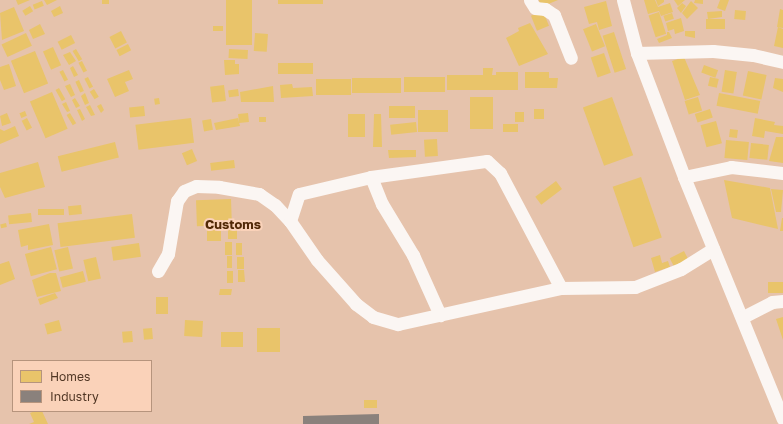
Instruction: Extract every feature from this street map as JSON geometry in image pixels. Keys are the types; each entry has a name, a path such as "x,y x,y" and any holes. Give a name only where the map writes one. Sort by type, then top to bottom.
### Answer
{"street":[{"path":"530,0 535,8 545,9 554,15 571,58"},
{"path":"624,0 637,53 684,177 713,249 743,317 783,419"},
{"path":"637,53 713,51 753,55 783,62"},
{"path":"290,221 299,194 371,177 487,161 500,173 561,288"},
{"path":"684,177 731,168 783,173"},
{"path":"371,177 382,204 413,255 440,316"},
{"path":"158,271 168,254 177,201 184,191 196,186 219,187 259,194 275,205 290,221 317,260 356,304 373,317 398,324 440,316 561,288 635,287 681,269 713,249"},
{"path":"743,317 772,302 783,301"}],"building: Homes":[{"path":"16,0 30,0 18,5"},
{"path":"44,0 57,0 47,5"},
{"path":"102,0 109,0 109,4 102,4"},
{"path":"226,0 252,0 252,45 226,45"},
{"path":"278,0 323,0 323,4 278,4"},
{"path":"539,0 558,0 541,7"},
{"path":"644,0 655,0 658,7 670,3 673,12 661,16 659,11 648,14"},
{"path":"656,0 664,0 664,2 658,6"},
{"path":"674,0 685,0 678,6"},
{"path":"695,0 703,0 703,4 694,3"},
{"path":"720,0 729,0 725,11 717,8"},
{"path":"42,1 44,6 35,9 33,5"},
{"path":"606,1 612,26 599,30 597,22 589,24 584,7"},
{"path":"691,1 698,8 687,19 682,13"},
{"path":"682,3 686,6 681,13 677,8"},
{"path":"30,6 33,11 25,16 22,11"},
{"path":"60,6 63,13 54,17 51,11"},
{"path":"14,7 24,31 2,40 0,13"},
{"path":"780,9 783,10 783,28 777,27"},
{"path":"735,10 746,11 745,20 734,19"},
{"path":"543,11 549,26 537,31 531,16"},
{"path":"722,11 722,17 708,19 707,12"},
{"path":"659,12 666,34 656,37 649,15"},
{"path":"672,13 674,19 665,21 663,16"},
{"path":"681,18 684,31 675,34 674,29 668,31 666,23"},
{"path":"706,19 725,19 725,29 706,29"},
{"path":"530,23 548,54 519,66 506,38 519,31 518,28"},
{"path":"40,24 45,34 33,39 29,30"},
{"path":"596,24 605,46 592,51 583,29"},
{"path":"213,26 223,26 223,31 213,31"},
{"path":"778,27 783,29 783,48 774,46"},
{"path":"121,31 127,43 115,48 109,37"},
{"path":"685,31 695,31 695,38 685,36"},
{"path":"614,32 626,69 615,73 603,36"},
{"path":"667,32 669,32 672,38 659,43 657,39 667,35"},
{"path":"26,33 32,46 7,57 2,44"},
{"path":"255,33 268,34 267,52 254,51"},
{"path":"71,35 75,43 62,50 58,42"},
{"path":"128,44 131,50 120,56 116,50"},
{"path":"53,47 61,65 51,70 43,51"},
{"path":"76,49 82,59 79,61 73,51"},
{"path":"229,49 248,50 248,59 229,58"},
{"path":"35,51 48,83 24,93 11,61"},
{"path":"70,52 76,61 69,65 63,55"},
{"path":"604,53 611,73 598,77 591,58"},
{"path":"684,57 700,95 685,100 672,61"},
{"path":"224,60 235,60 235,64 239,64 239,74 225,75"},
{"path":"82,61 87,71 83,73 78,63"},
{"path":"278,63 313,63 313,74 278,74"},
{"path":"9,64 16,86 4,90 0,80 0,67"},
{"path":"704,65 718,70 715,78 701,73"},
{"path":"73,66 78,75 74,77 70,68"},
{"path":"483,68 493,68 492,75 496,75 496,72 518,72 518,90 447,90 447,75 483,75"},
{"path":"63,70 68,80 64,82 59,72"},
{"path":"129,70 133,79 125,82 129,91 115,97 107,79"},
{"path":"725,70 737,72 733,94 722,92"},
{"path":"748,71 767,75 761,99 743,95"},
{"path":"525,72 549,72 549,78 558,78 557,88 525,88"},
{"path":"88,77 93,87 89,89 84,79"},
{"path":"404,77 445,77 445,92 404,92"},
{"path":"710,77 719,79 717,88 708,86"},
{"path":"352,78 401,78 401,93 352,93"},
{"path":"775,78 783,79 783,92 773,88"},
{"path":"316,79 351,79 351,95 316,95"},
{"path":"79,80 84,91 80,93 75,82"},
{"path":"70,84 75,95 71,97 65,86"},
{"path":"292,84 293,88 312,87 313,96 281,98 280,85"},
{"path":"224,85 226,101 212,103 210,87"},
{"path":"273,86 274,102 241,102 240,92"},
{"path":"59,88 65,99 62,101 56,90"},
{"path":"94,89 99,97 95,99 90,92"},
{"path":"238,89 239,96 229,97 228,90"},
{"path":"52,92 68,129 46,138 30,101"},
{"path":"85,93 89,103 85,105 81,96"},
{"path":"719,93 760,101 758,114 717,106"},
{"path":"470,97 493,97 493,129 470,129"},
{"path":"612,97 633,155 604,166 583,108"},
{"path":"698,97 702,110 689,114 685,101"},
{"path":"75,98 80,106 76,108 72,100"},
{"path":"159,98 160,104 155,105 154,99"},
{"path":"66,102 70,111 67,112 62,104"},
{"path":"101,104 104,110 101,113 97,106"},
{"path":"90,105 95,115 91,116 86,107"},
{"path":"144,106 145,116 130,118 129,108"},
{"path":"389,106 415,106 415,118 389,118"},
{"path":"80,109 85,119 82,121 77,110"},
{"path":"534,109 544,109 544,119 534,119"},
{"path":"710,109 713,118 698,123 695,114"},
{"path":"418,110 448,110 448,132 418,132"},
{"path":"25,111 27,116 21,118 19,113"},
{"path":"515,112 524,112 524,122 515,122"},
{"path":"7,113 11,123 2,126 0,116"},
{"path":"70,113 76,123 73,125 67,115"},
{"path":"248,113 249,122 239,123 238,114"},
{"path":"348,114 365,114 365,137 348,137"},
{"path":"374,114 381,114 382,147 373,147"},
{"path":"259,117 266,117 266,122 259,122"},
{"path":"27,118 32,128 27,131 22,121"},
{"path":"191,118 194,143 138,150 135,125"},
{"path":"238,118 240,126 216,130 214,123"},
{"path":"755,118 775,122 774,125 783,126 783,134 765,131 764,138 752,136"},
{"path":"211,119 213,130 204,131 202,121"},
{"path":"716,121 722,143 706,147 701,125"},
{"path":"416,122 417,132 391,135 390,125"},
{"path":"503,124 518,124 518,132 503,132"},
{"path":"15,126 19,136 0,144 0,129 4,131"},
{"path":"730,129 738,130 737,138 729,137"},
{"path":"776,137 783,137 783,163 769,161"},
{"path":"437,139 438,156 425,157 424,140"},
{"path":"726,140 749,142 747,160 724,158"},
{"path":"115,142 119,158 62,172 58,156"},
{"path":"751,143 769,145 767,160 749,158"},
{"path":"192,149 197,161 187,165 182,153"},
{"path":"388,150 416,150 416,157 389,158"},
{"path":"234,160 235,168 211,171 210,163"},
{"path":"38,162 45,187 5,198 0,187 0,173"},
{"path":"641,177 662,238 633,247 613,187"},
{"path":"724,180 770,188 778,229 732,218"},
{"path":"556,181 562,189 541,205 535,197"},
{"path":"771,189 783,190 781,212 776,212"},
{"path":"231,199 232,225 197,226 196,200"},
{"path":"81,205 82,214 69,215 68,206"},
{"path":"38,209 64,209 64,215 38,215"},
{"path":"31,213 32,222 9,224 8,215"},
{"path":"132,214 135,238 60,247 58,223"},
{"path":"782,218 783,231 780,231"},
{"path":"6,223 7,227 1,228 0,224"},
{"path":"49,224 53,245 28,250 28,245 21,247 18,230"},
{"path":"207,227 221,227 221,241 207,241"},
{"path":"228,227 237,227 237,239 228,239"},
{"path":"225,242 232,242 232,255 225,255"},
{"path":"139,243 141,257 113,261 111,247"},
{"path":"236,243 242,243 242,255 236,255"},
{"path":"51,247 57,269 31,276 25,254"},
{"path":"68,247 73,268 59,272 54,250"},
{"path":"684,251 688,259 674,266 670,258"},
{"path":"660,255 662,263 668,261 670,267 655,272 651,258"},
{"path":"227,256 232,256 232,268 227,268"},
{"path":"96,257 101,278 88,281 83,260"},
{"path":"237,257 244,257 244,269 237,269"},
{"path":"9,261 15,279 0,285 0,264"},
{"path":"238,270 244,270 245,282 238,282"},
{"path":"83,271 86,282 63,288 60,277"},
{"path":"227,271 233,271 233,283 227,283"},
{"path":"50,273 56,273 61,291 37,297 32,280"},
{"path":"768,282 783,282 783,293 768,293"},
{"path":"220,289 232,289 231,295 219,295"},
{"path":"55,293 58,298 40,305 38,299"},
{"path":"156,297 168,297 168,314 156,314"},
{"path":"783,317 783,340 776,319"},
{"path":"59,320 62,331 47,335 45,324"},
{"path":"185,320 203,321 202,337 184,336"},
{"path":"152,328 153,339 144,340 143,329"},
{"path":"257,328 280,328 280,352 257,352"},
{"path":"132,331 133,342 123,343 122,332"},
{"path":"221,332 243,332 243,347 221,347"},
{"path":"364,400 377,400 377,408 364,408"},
{"path":"42,412 48,424 29,424 34,422 30,413"}],"building: Industry":[{"path":"379,414 379,424 303,424 303,416"}],"district":[{"name":"Customs","path":"233,224"}]}
